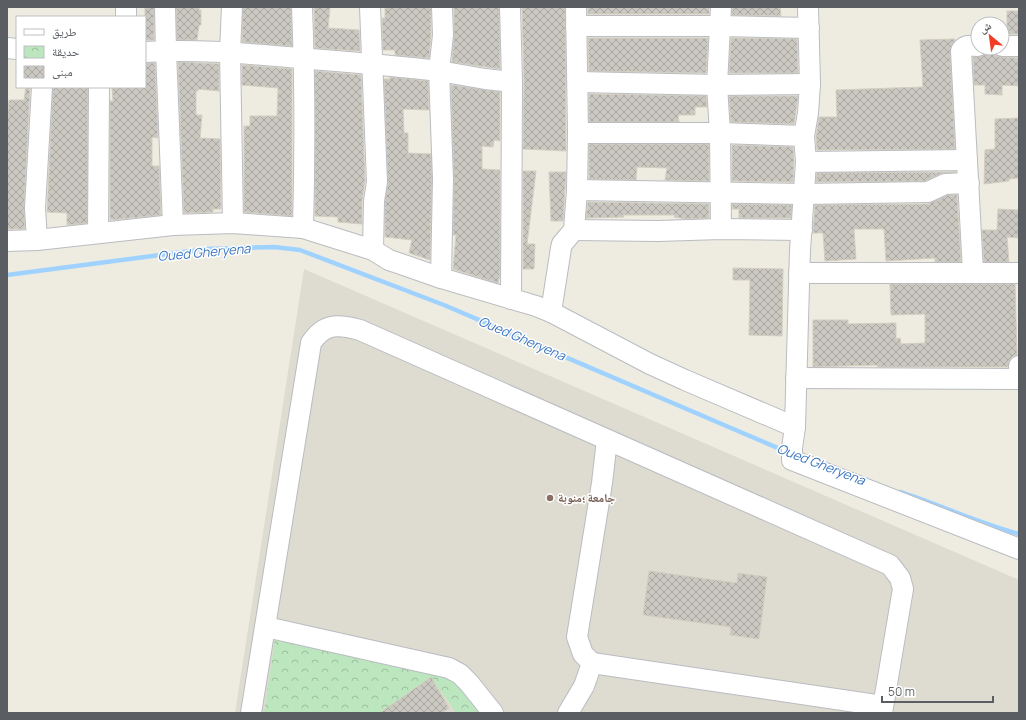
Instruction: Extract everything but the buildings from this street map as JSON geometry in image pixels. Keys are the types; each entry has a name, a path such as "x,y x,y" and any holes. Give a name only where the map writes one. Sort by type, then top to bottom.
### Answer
{"street":[{"path":"165,7 173,225"},
{"path":"232,7 230,52 233,223"},
{"path":"302,7 305,143 303,228"},
{"path":"370,7 377,182 374,201 373,250"},
{"path":"441,278 443,179 439,71 442,35 442,7"},
{"path":"510,7 512,82 511,299"},
{"path":"808,7 810,84 808,113 804,136 806,162 799,273 795,427 792,454 1019,549"},
{"path":"551,312 562,244 574,230 577,190 578,133 576,17 721,17 809,28"},
{"path":"721,17 717,85 720,133 721,229"},
{"path":"970,46 966,46 961,51 973,272"},
{"path":"146,52 230,52 372,63 439,71 485,80 512,82"},
{"path":"578,82 717,85 810,84"},
{"path":"37,240 35,208 42,88"},
{"path":"98,233 99,88"},
{"path":"578,133 720,133 804,136"},
{"path":"806,162 967,160"},
{"path":"577,190 803,194 928,192 945,184 969,183"},
{"path":"7,241 37,240 173,225 233,223 303,228 373,250 389,260 441,278 536,306 551,312 657,367 795,427"},
{"path":"574,230 802,230"},
{"path":"799,273 1019,273"},
{"path":"251,713 311,343 317,333 330,327 345,326 360,330 890,565 900,578 903,589 883,709 592,663 583,654 577,636 602,483 607,440"},
{"path":"796,378 1019,379 1019,366"},
{"path":"266,626 449,668 460,674 470,683 493,713"},
{"path":"568,713 584,686 592,663"}],"shaded area":[{"name":"جامعة ؛منوبة","path":"304,269 1019,580 1019,713 235,713"}],"green space":[{"path":"275,638 453,674 492,713 453,713 455,711 431,678 380,713 264,713"}],"waterway":[{"name":"Oued Gheryena","path":"7,275 206,249 274,247 300,250 444,305 787,452"},
{"name":"Oued Gheryena","path":"900,492 989,525 1019,534"}],"place":[{"name":"جامعة ؛منوبة","path":"550,498"}]}
